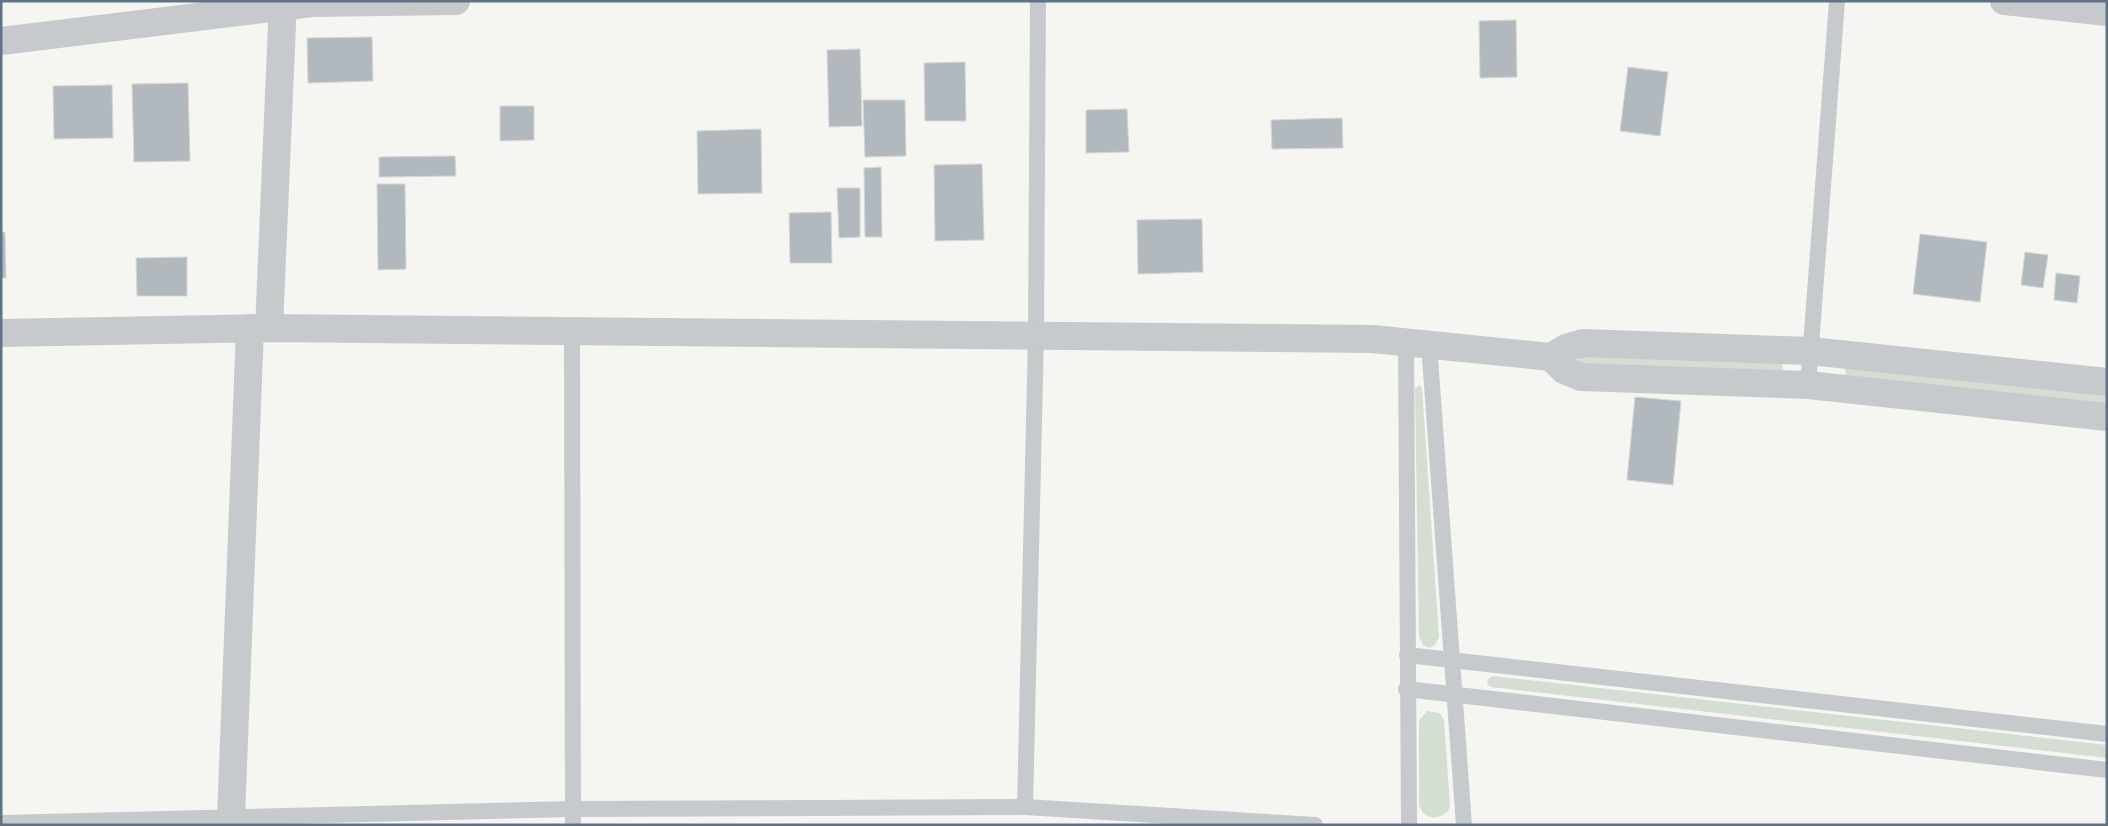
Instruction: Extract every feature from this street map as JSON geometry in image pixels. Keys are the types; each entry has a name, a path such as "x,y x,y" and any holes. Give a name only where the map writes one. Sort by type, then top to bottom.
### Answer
{"street":[{"path":"1,41 284,4 456,1"},
{"path":"2004,1 2107,12"},
{"path":"231,818 260,328 284,4"},
{"path":"1,333 260,328 1373,338 1551,357 1566,348 1583,343 1810,351 2107,382"},
{"path":"1551,357 1564,370 1581,377 1808,385 2107,417"}],"lane":[{"path":"1025,807 1036,335 1038,1"},
{"path":"1808,385 1837,1"},
{"path":"572,331 573,817"},
{"path":"1409,825 1406,655 1418,343"},
{"path":"1418,343 1452,660 1464,825"},
{"path":"1406,655 2107,734"},
{"path":"1406,689 2107,770"},
{"path":"1,823 231,818 573,817 1025,807 1315,825"}],"shaded area":[{"path":"1579,356 1781,361 1783,368 1781,372 1582,368 1578,363"},
{"path":"1847,366 2107,392 2107,406 1846,377 1845,369"},
{"path":"1420,385 1422,388 1439,637 1435,645 1430,648 1423,645 1419,636 1415,388"},
{"path":"1492,676 2107,745 2107,758 1491,687 1487,684 1488,679"},
{"path":"1427,711 1440,713 1444,721 1450,805 1449,810 1445,814 1436,817 1424,814 1419,805 1419,721"}],"building":[{"path":"1516,20 1517,77 1480,78 1479,21"},
{"path":"372,37 373,81 308,83 307,38"},
{"path":"860,49 862,126 829,127 827,50"},
{"path":"965,62 966,121 925,121 924,63"},
{"path":"1628,67 1668,72 1660,136 1620,131"},
{"path":"188,83 190,161 134,162 132,84"},
{"path":"112,85 113,138 54,139 53,86"},
{"path":"863,100 905,100 906,156 865,157"},
{"path":"500,106 534,106 534,140 500,141"},
{"path":"1127,109 1129,152 1086,153 1086,110"},
{"path":"1342,118 1343,148 1272,149 1271,120"},
{"path":"761,129 762,193 698,194 697,131"},
{"path":"455,156 456,176 379,177 379,157"},
{"path":"982,164 984,240 935,241 934,165"},
{"path":"881,167 882,237 865,237 864,168"},
{"path":"377,184 405,184 406,269 378,270"},
{"path":"837,188 860,188 860,237 839,238"},
{"path":"831,212 832,263 790,263 789,213"},
{"path":"1202,219 1203,272 1138,274 1137,220"},
{"path":"1,232 5,232 6,278 1,278"},
{"path":"1920,234 1987,242 1980,302 1913,294"},
{"path":"2025,252 2048,255 2043,288 2021,285"},
{"path":"187,257 187,296 137,296 136,258"},
{"path":"2056,273 2080,276 2077,303 2054,300"},
{"path":"1635,397 1681,401 1673,485 1627,480"}]}
